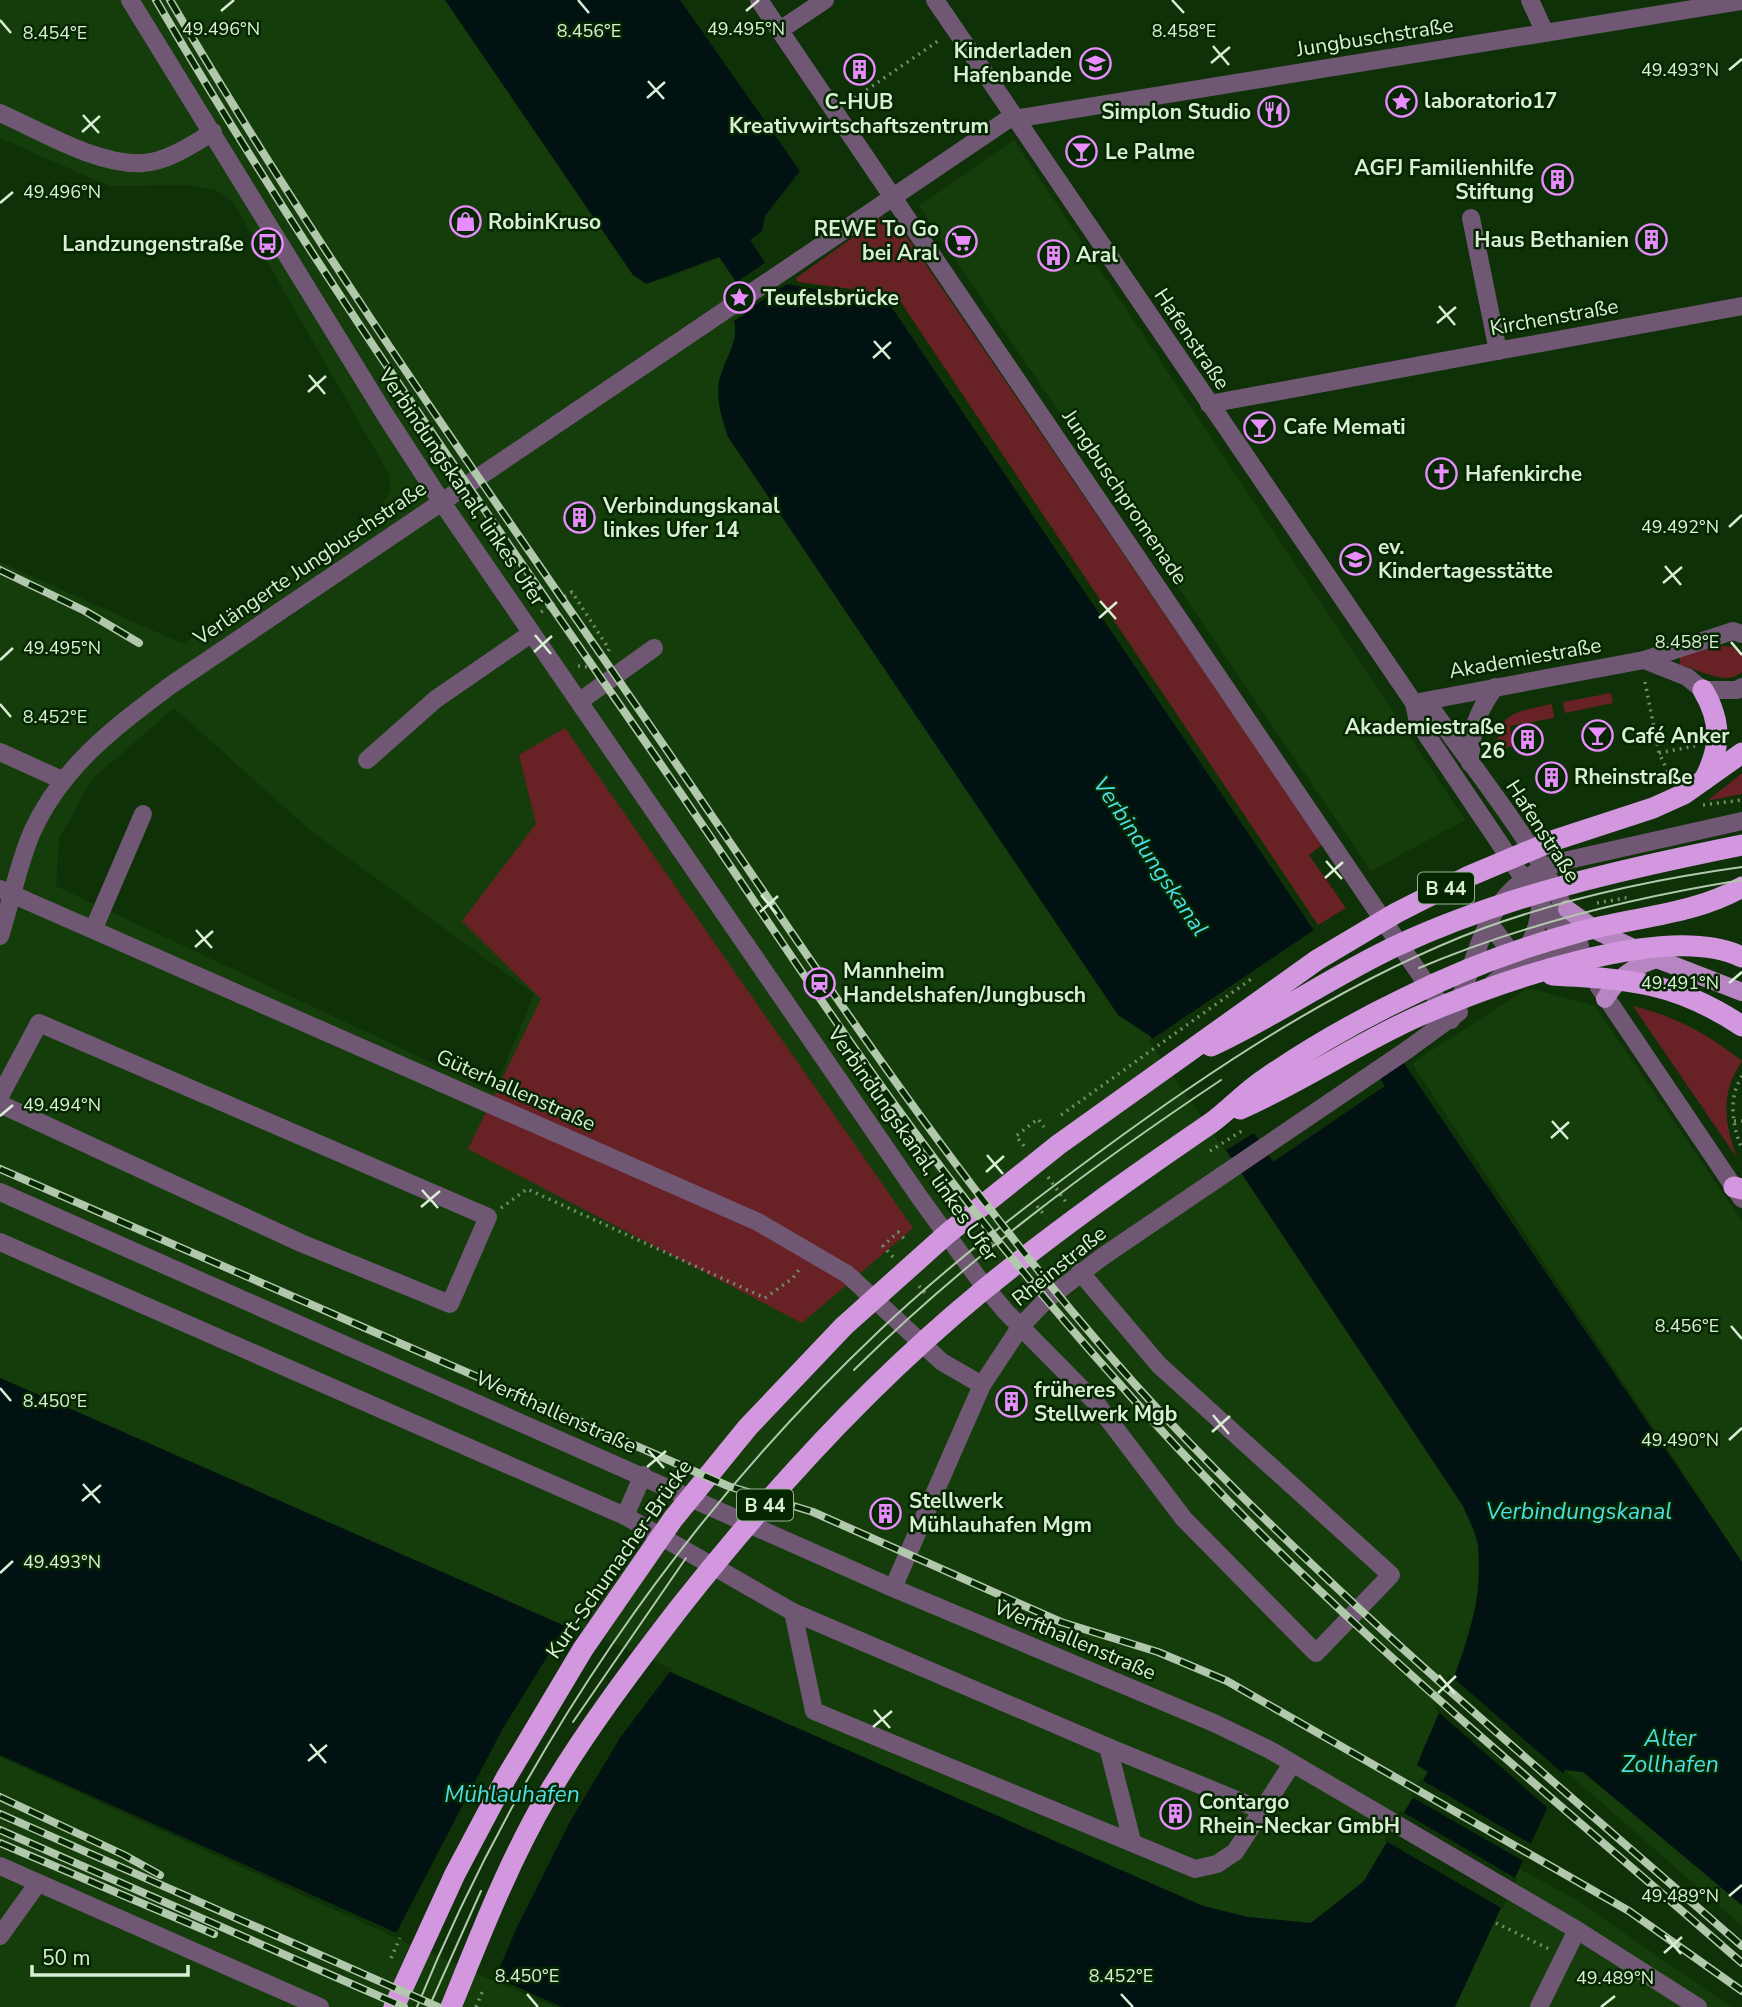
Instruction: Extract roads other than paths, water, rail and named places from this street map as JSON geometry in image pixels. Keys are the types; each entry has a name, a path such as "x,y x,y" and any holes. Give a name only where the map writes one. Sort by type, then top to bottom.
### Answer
{"highway":[{"path":"1703,690 1713,707 1718,744 1703,782"},
{"name":"B 44","path":"1181,1060 1209,1035 1306,967 1396,913 1467,877 1555,840 1653,808 1703,782 1742,753"},
{"path":"1181,1060 1232,1036 1301,995 1394,947 1490,908 1561,885 1742,845"},
{"name":"B 44","path":"451,2007 493,1903 547,1797 629,1673 730,1544 813,1452 901,1363 979,1293 1061,1229 1216,1119 1263,1080 1333,1036 1405,998 1493,958 1581,931 1679,909 1730,894 1742,887"},
{"path":"1216,1119 1273,1094 1418,1017 1539,974 1604,954 1640,948 1701,948 1742,957"},
{"path":"1539,974 1623,979 1668,989 1701,1001 1742,1026"},
{"name":"Kurt-Schumacher-Brücke","path":"394,2007 455,1874 506,1777 583,1649 673,1519 748,1426 844,1326 958,1224 1058,1144 1181,1060"}],"main road":[{"path":"1567,909 1599,932 1657,959 1742,992"},
{"path":"1605,999 1617,981 1633,966 1657,959"}],"street":[{"name":"Verbindungskanal, linkes Ufer","path":"130,0 384,414 441,501 920,1198 982,1282 1096,1403 1184,1519 1316,1653 1391,1575 1159,1365 1080,1272"},
{"name":"Jungbuschpromenade","path":"760,0 1452,1018"},
{"path":"780,30 824,0"},
{"name":"Hafenstraße","path":"935,0 1414,703 1418,722 1523,879 1739,1192"},
{"path":"1530,0 1545,33"},
{"name":"Jungbuschstraße","path":"1014,118 1742,1"},
{"path":"0,113 105,159 145,163 184,149 213,132"},
{"name":"Verlängerte Jungbuschstraße","path":"0,936 6,892 32,833 62,780 98,740 171,685 441,501 998,125 1014,118"},
{"path":"1471,218 1498,351"},
{"name":"Kirchenstraße","path":"1209,404 1742,306"},
{"name":"Akademiestraße","path":"1414,703 1644,660 1733,631 1742,634"},
{"path":"367,761 436,699 532,633"},
{"path":"580,701 654,648"},
{"path":"1644,660 1687,677 1703,690 1737,690 1742,687"},
{"path":"1470,763 1473,726 1478,710 1495,687"},
{"name":"Hafenstraße","path":"1414,703 1434,712 1544,867 1567,909 1581,961"},
{"path":"0,752 62,780"},
{"path":"94,928 143,814"},
{"path":"1452,1018 1497,904 1523,879 1544,867 1582,856 1742,821"},
{"path":"1452,1018 1522,959 1536,932 1542,907 1544,867"},
{"name":"Güterhallenstraße","path":"6,892 94,928 758,1222 847,1274 942,1362 982,1385"},
{"path":"1489,923 1507,947 1522,959 1581,961"},
{"name":"Rheinstraße","path":"893,1588 982,1385 1021,1326 1046,1300 1080,1272 1452,1018"},
{"path":"0,1096 39,1023 488,1217 450,1304 301,1243 0,1104"},
{"name":"Werfthallenstraße","path":"0,1192 893,1588 1214,1723 1292,1763 1535,1905 1698,2007"},
{"path":"0,1242 625,1516 793,1612 1261,1811"},
{"path":"625,1516 643,1475"},
{"path":"793,1612 814,1711 1195,1868 1217,1864 1235,1852 1292,1763"},
{"path":"1108,1747 1132,1840"},
{"path":"0,1866 320,2007"},
{"path":"0,1936 38,1883"},
{"path":"1539,2007 1577,1930"}],"water":[{"path":"445,0 680,0 800,171 765,216 762,231 750,240 782,288 787,284 888,302 1742,1562 1742,1905 1583,1772 1565,1770 1455,2007 562,2007 0,1755 0,1378 1203,1906 1248,1917 1311,1923 1364,1881 1428,1772 1417,1765 1451,1686 1470,1630 1479,1574 1478,1546 1463,1506 1150,1036 1118,1015 728,437 719,403 719,381 735,336 734,321 754,308 719,257 646,284 633,275"}],"tram line":[{"path":"417,2007 459,1913 505,1821 556,1731 612,1645 672,1561 737,1481 805,1405 930,1284 1041,1195 1189,1088 1284,1027 1382,973 1433,949 1515,917 1644,884 1742,867"},
{"path":"1419,968 1498,938 1578,914 1659,895 1742,880"},
{"path":"854,1370 940,1291 1030,1216 1221,1080"},
{"path":"573,1722 686,1558"},
{"path":"429,2007 481,1891"}],"railway":[{"path":"156,0 276,196 401,388 846,1036 922,1143 1007,1252 1151,1419 1219,1492 1290,1562 1438,1699 1742,1963"},
{"path":"170,0 289,194 479,478 906,1097 1030,1260 1164,1416 1302,1555 1520,1753 1742,1946"},
{"path":"0,570 85,611 139,643"},
{"path":"0,1169 728,1486 813,1512 1061,1622 1158,1652 1227,1681 1629,1911 1742,1991"},
{"path":"0,1797 124,1855 160,1875"},
{"path":"0,1814 438,2007"},
{"path":"0,1830 404,2007"},
{"path":"0,1843 214,1934"}],"place":[{"name":"Kinderladen Hafenbande","path":"1095,63"},
{"name":"C-HUB Kreativwirtschaftszentrum","path":"859,70"},
{"name":"laboratorio17","path":"1401,101"},
{"name":"Simplon Studio","path":"1274,112"},
{"name":"Le Palme","path":"1082,152"},
{"name":"AGFJ Familienhilfe Stiftung","path":"1557,180"},
{"name":"RobinKruso","path":"465,222"},
{"name":"Haus Bethanien","path":"1652,240"},
{"name":"REWE To Go bei Aral","path":"962,241"},
{"name":"Landzungenstraße","path":"267,244"},
{"name":"Aral","path":"1053,255"},
{"name":"Teufelsbrücke","path":"740,298"},
{"name":"Cafe Memati","path":"1260,427"},
{"name":"Hafenkirche","path":"1442,474"},
{"name":"Verbindungskanal linkes Ufer 14","path":"580,518"},
{"name":"ev. Kindertagesstätte","path":"1355,559"},
{"name":"Café Anker","path":"1598,736"},
{"name":"Akademiestraße 26","path":"1528,739"},
{"name":"Rheinstraße","path":"1551,777"},
{"name":"Mannheim Handelshafen/Jungbusch","path":"820,983"},
{"name":"früheres Stellwerk Mgb","path":"1011,1402"},
{"name":"Stellwerk Mühlauhafen Mgm","path":"886,1513"},
{"name":"Contargo Rhein-Neckar GmbH","path":"1176,1814"}],"water label":[{"name":"Verbindungskanal","path":"1151,856"},
{"name":"Verbindungskanal","path":"1579,1511"},
{"name":"Alter Zollhafen","path":"1670,1751"},
{"name":"Mühlauhafen","path":"512,1794"}]}
